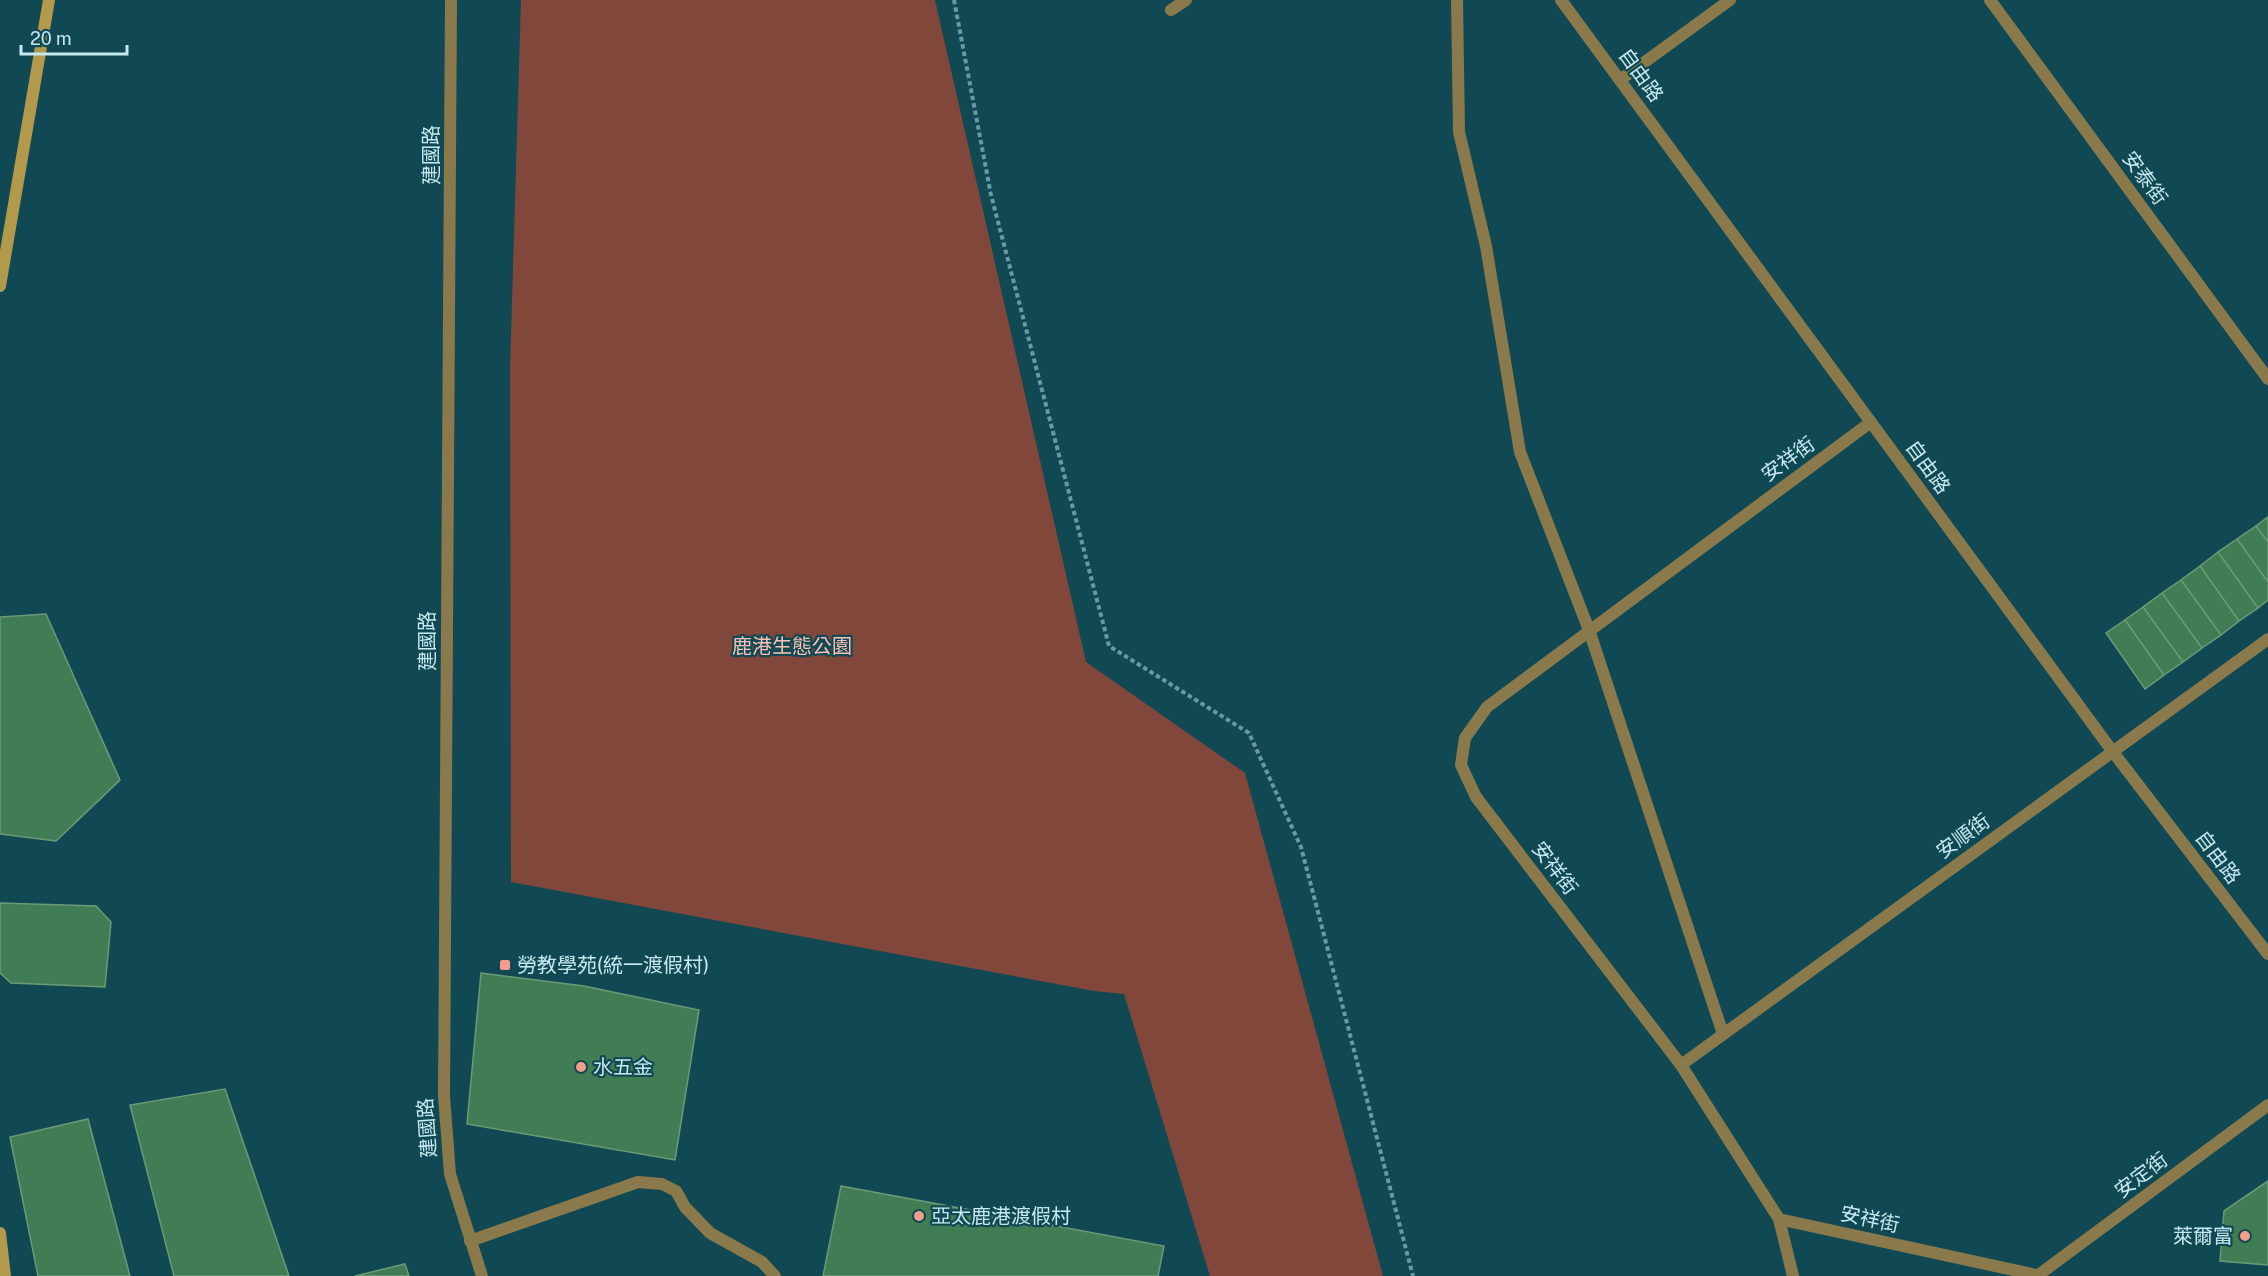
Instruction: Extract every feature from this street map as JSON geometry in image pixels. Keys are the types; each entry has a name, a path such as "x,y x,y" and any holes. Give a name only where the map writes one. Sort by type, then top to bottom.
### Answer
{"main road":[{"path":"0,286 49,0"},
{"path":"0,1233 5,1276"}],"street":[{"name":"建國路","path":"452,0 444,1096 450,1174 482,1276"},
{"path":"1171,10 1186,0"},
{"path":"1457,0 1459,132 1486,246 1520,452 1589,630 1723,1034"},
{"name":"自由路","path":"1561,0 2113,752 2268,954"},
{"path":"1620,80 1730,0"},
{"name":"安泰街","path":"1990,0 2268,379"},
{"name":"安祥街","path":"1871,422 1486,707 1465,738 1461,765 1476,797 1681,1065 1779,1219 2039,1276"},
{"name":"安順街","path":"1681,1065 2268,639"},
{"name":"安定街","path":"2039,1276 2268,1105"},
{"path":"470,1241 638,1182 662,1184 676,1191 685,1207 710,1233 762,1263 775,1276"},
{"path":"1779,1219 1793,1276"}],"path":[{"path":"954,0 991,195 1110,646 1249,733 1301,847 1413,1276"}],"green space":[{"name":"鹿港生態公園","path":"521,0 935,0 1086,662 1245,773 1383,1276 1210,1276 1124,994 1094,991 511,882 510,368"}],"building":[{"path":"2268,517 2268,542 2256,526"},
{"path":"2256,526 2268,542 2268,582 2237,539"},
{"path":"2237,539 2268,582 2268,600 2258,608 2218,552"},
{"path":"2218,552 2258,608 2239,621 2200,566"},
{"path":"2200,566 2239,621 2221,635 2181,580"},
{"path":"2181,580 2221,635 2202,648 2162,593"},
{"path":"2162,593 2202,648 2183,662 2143,607"},
{"path":"2143,607 2183,662 2164,675 2125,620"},
{"path":"46,614 120,780 56,841 0,834 0,617"},
{"path":"2125,620 2164,675 2145,689 2106,633"},
{"path":"0,903 96,906 111,922 105,987 11,983 0,973"},
{"name":"水五金","path":"481,973 584,986 699,1010 675,1160 467,1124"},
{"path":"225,1089 289,1276 174,1276 130,1105"},
{"path":"88,1119 130,1276 38,1276 10,1137"},
{"name":"萊爾富","path":"2268,1181 2268,1265 2220,1261 2224,1211"},
{"name":"亞太鹿港渡假村","path":"841,1186 1164,1246 1158,1276 823,1276"},
{"path":"405,1264 409,1276 355,1276"}],"place":[{"name":"勞教學苑(統一渡假村)","path":"505,965"},
{"name":"水五金","path":"581,1067"},
{"name":"亞太鹿港渡假村","path":"919,1216"},
{"name":"萊爾富","path":"2245,1236"}]}
